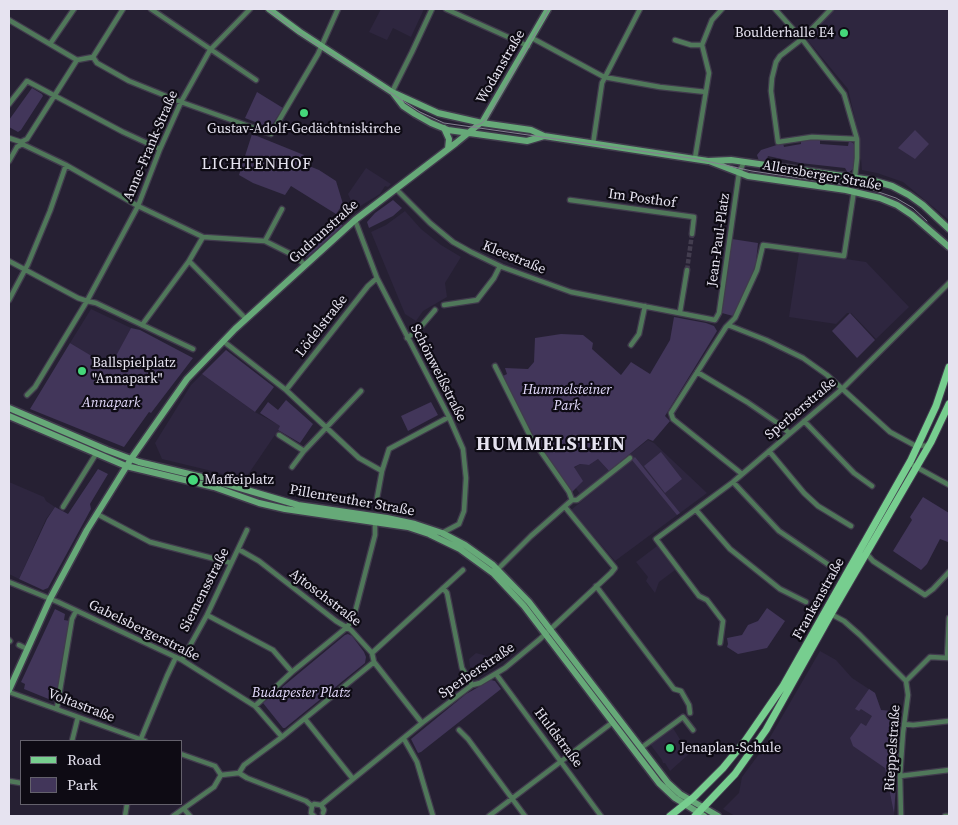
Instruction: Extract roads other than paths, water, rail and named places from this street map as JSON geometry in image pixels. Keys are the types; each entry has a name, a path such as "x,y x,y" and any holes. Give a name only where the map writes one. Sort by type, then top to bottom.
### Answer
{"main road":[{"name":"Allersberger Straße","path":"269,9 321,46 392,92 438,113 481,123 531,130 544,136 593,144 708,160 744,162 876,181 903,192 923,205 947,227"},
{"name":"Wodanstraße","path":"469,133 481,123 489,112 548,9"},
{"name":"Allersberger Straße","path":"392,92 403,106 444,128 527,141 544,136"},
{"path":"444,128 448,137 448,149"},
{"name":"Gudrunstraße","path":"131,459 178,391 223,341 355,220 469,133"},
{"name":"Allersberger Straße","path":"708,160 756,178 854,191 876,196 897,205 912,215 949,247"},
{"path":"936,235 947,227"},
{"name":"Frankenstraße","path":"700,813 731,778 761,739 918,446 936,406 949,367"},
{"name":"Frankenstraße","path":"670,816 724,768 750,735 788,679 929,446 949,404"},
{"name":"Pillenreuther Straße","path":"9,408 131,459 206,478 286,503 415,524 442,533 470,548 498,569 523,594 613,722 659,783 672,796 688,802"},
{"name":"Pillenreuther Straße","path":"9,416 126,466 214,487 278,507 375,521 422,531 447,542 470,555 493,573 548,631 668,783 700,813 718,816"},
{"path":"9,691 50,599 97,514 131,459"}],"street":[{"path":"50,44 74,9"},
{"path":"9,20 77,60 93,57 123,9"},
{"path":"151,9 256,80"},
{"name":"Anne-Frank-Straße","path":"27,394 34,387 87,301 138,206 181,102 210,50 250,9"},
{"path":"93,57 96,64 129,81 271,134 321,46 338,9"},
{"path":"392,92 432,9"},
{"path":"446,9 528,46"},
{"path":"593,144 604,77 640,9"},
{"path":"695,158 709,73 702,45 712,20 722,9"},
{"path":"775,9 802,39 844,94 857,139 855,177"},
{"path":"802,39 832,9"},
{"path":"532,38 604,77 660,87 706,92"},
{"name":"Allersberger Straße","path":"802,39 780,56 776,62 772,78 771,91 778,142 812,137 857,139"},
{"path":"675,40 691,45 702,45"},
{"path":"9,161 17,147 26,139 77,60"},
{"path":"9,104 28,81 123,132 160,149"},
{"path":"9,138 66,166 138,206 204,237 266,241 295,256 306,265"},
{"name":"Jean-Paul-Platz","path":"715,320 719,313 739,173 744,162"},
{"path":"9,300 50,211 66,166"},
{"name":"Kleestraße","path":"396,189 439,232 471,252 500,266 571,292 715,320"},
{"path":"742,474 671,416 671,413 728,324 735,318 757,270 763,245 844,256 854,191"},
{"name":"Im Posthof","path":"570,200 694,217 692,234"},
{"path":"266,241 282,209"},
{"name":"Schönweißstraße","path":"355,220 377,278 463,449 466,494 464,511 459,524 452,530 442,533"},
{"path":"142,324 189,261 204,237"},
{"path":"9,261 24,271 78,298 96,303 192,349"},
{"path":"189,261 246,319"},
{"path":"444,305 477,300 494,278 500,266"},
{"path":"680,312 686,270"},
{"name":"Lödelstraße","path":"286,390 368,286 377,278"},
{"name":"Sperberstraße","path":"720,643 723,621 707,600 698,596 656,539 733,482 842,389 949,283"},
{"path":"631,345 639,334 645,306"},
{"path":"407,338 414,335 435,310"},
{"path":"728,324 803,358 828,375 884,427 897,436 918,446 929,446"},
{"path":"223,341 286,390 360,458 382,470"},
{"path":"495,366 530,436 569,492 572,500"},
{"path":"697,372 779,424 789,434"},
{"path":"292,467 304,451 361,391"},
{"path":"377,498 382,470 392,446 448,417"},
{"path":"804,421 854,473 872,486"},
{"path":"279,435 304,451"},
{"path":"770,451 818,506 850,526"},
{"path":"63,507 96,454"},
{"path":"498,569 531,536 572,500 577,500 630,458"},
{"path":"908,463 949,486"},
{"path":"733,482 779,531 828,565"},
{"name":"Sperberstraße","path":"321,805 422,723 472,686 496,674 548,631 615,568 564,507"},
{"path":"696,510 730,549 780,589 806,602"},
{"path":"97,514 150,542 231,563"},
{"path":"255,706 353,620 375,535 375,521"},
{"name":"Siemensstraße","path":"182,660 207,615 247,530"},
{"name":"Ajtoschstraße","path":"238,549 259,561 336,621 351,630 372,653 374,662 422,723"},
{"path":"866,553 874,561 925,595 949,572"},
{"path":"372,653 463,570"},
{"name":"Gabelsbergerstraße","path":"9,582 182,660 255,706 282,737"},
{"path":"596,586 674,689 681,691 689,706 690,713"},
{"path":"443,588 447,593 462,668 472,686"},
{"path":"57,708 72,619 76,611"},
{"path":"828,612 844,621 860,635 906,681 930,657 948,658 949,618"},
{"path":"207,615 273,650 292,672"},
{"path":"19,645 27,648"},
{"path":"142,740 176,657"},
{"path":"239,773 244,765 305,719 374,662"},
{"name":"Huldstraße","path":"496,674 601,816"},
{"name":"Rieppelstraße","path":"900,816 900,776 908,695 906,681"},
{"name":"Voltastraße","path":"9,691 139,740"},
{"path":"72,740 78,716"},
{"path":"641,748 682,717 693,730"},
{"path":"305,719 353,779"},
{"path":"489,816 613,722"},
{"path":"904,724 949,722"},
{"path":"459,730 468,738 525,816"},
{"path":"404,739 417,762 433,816"},
{"path":"182,754 215,766 221,775"},
{"path":"900,776 949,770"},
{"path":"221,775 239,773 312,806"},
{"path":"173,816 214,787 221,775"},
{"path":"312,806 314,804 321,805 324,810 321,815 328,816"},
{"path":"312,806 311,813 314,816"},
{"path":"184,809 190,816"}],"tunnel":[{"path":"687,270 692,234"}],"tram line":[{"path":"267,9 299,33 420,112 444,123 697,159 752,171 867,188 896,198 913,208 927,221"},
{"path":"472,127 482,123 489,115 549,9"}],"place":[{"name":"Boulderhalle E4","path":"844,33"},
{"name":"Gustav-Adolf-Gedächtniskirche","path":"304,113"},
{"name":"Ballspielplatz \"Annapark\"","path":"82,371"},
{"name":"Maffeiplatz","path":"193,480"},
{"name":"Jenaplan-Schule","path":"670,748"}],"district":[{"name":"LICHTENHOF","path":"257,165"},
{"name":"HUMMELSTEIN","path":"551,445"}],"park label":[{"name":"Hummelsteiner Park","path":"567,398"},
{"name":"Annapark","path":"111,403"},
{"name":"Budapester Platz","path":"301,693"}]}
